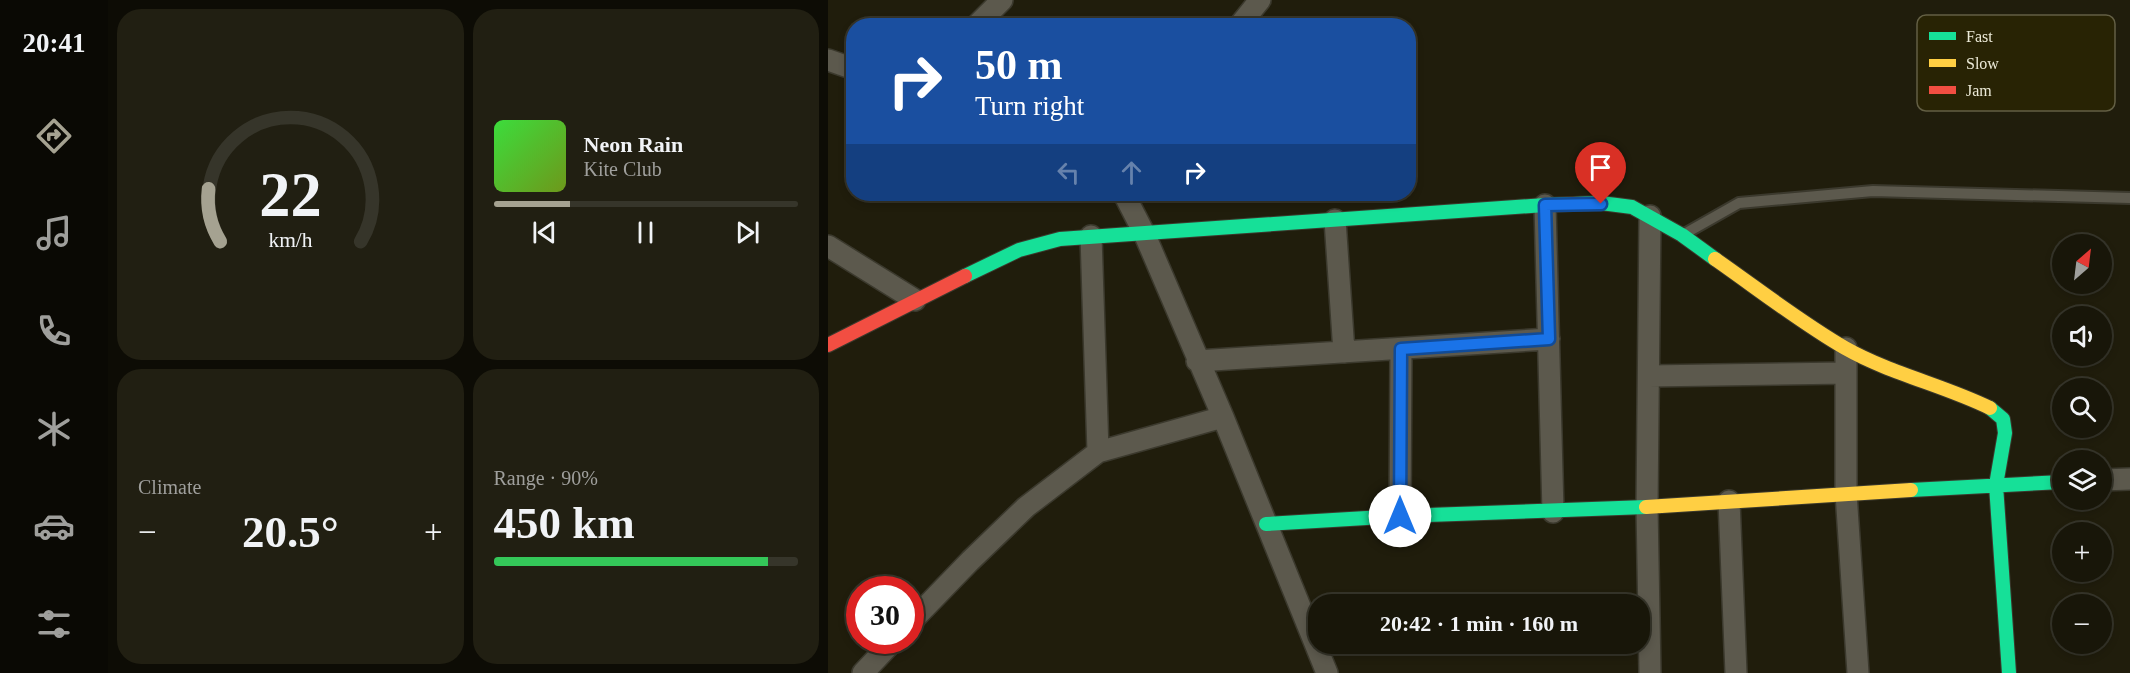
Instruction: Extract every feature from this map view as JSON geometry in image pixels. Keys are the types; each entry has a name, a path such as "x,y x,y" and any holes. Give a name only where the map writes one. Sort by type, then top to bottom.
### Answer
{"street":[{"path":"984,18 1002,0"},
{"path":"1245,18 1260,0"},
{"path":"828,60 846,66"},
{"path":"1128,201 1223,417 1327,673"},
{"path":"828,345 1019,250 1060,239 1545,205 1601,204 1632,207 1682,235 1778,304 1846,348 1897,372 1972,399 1992,409 2002,419 2005,433 1996,485 2009,673"},
{"path":"1545,205 1553,512"},
{"path":"1650,216 1647,507 1650,673"},
{"path":"1335,220 1344,352"},
{"path":"1091,236 1098,452"},
{"path":"828,246 915,300"},
{"path":"1197,361 1549,339"},
{"path":"1846,348 1846,493 1858,673"},
{"path":"1400,516 1401,349"},
{"path":"1649,376 1846,373"},
{"path":"924,609 1026,507 1098,452 1223,417"},
{"path":"2112,480 2130,479"},
{"path":"1266,524 1400,516 1553,512 2052,482"},
{"path":"1730,501 1736,673"},
{"path":"863,673 881,654"}],"lane":[{"path":"1682,235 1739,203 1873,191 2130,198"}],"traffic: fast":[{"path":"965,276 1019,250 1060,239 1601,203 1632,207 1682,235 1715,259"},
{"path":"1990,408 2003,419 2005,433 1996,485 2009,673"},
{"path":"1911,490 2052,483"},
{"path":"1266,524 1400,516 1646,507"}],"traffic: slow":[{"path":"1715,259 1795,316 1845,348 1880,365 1990,408"},
{"path":"1646,507 1911,490"}],"traffic: jam":[{"path":"828,345 965,276"}],"route":[{"path":"1400,516 1401,349 1549,339 1545,205 1601,204"}]}
